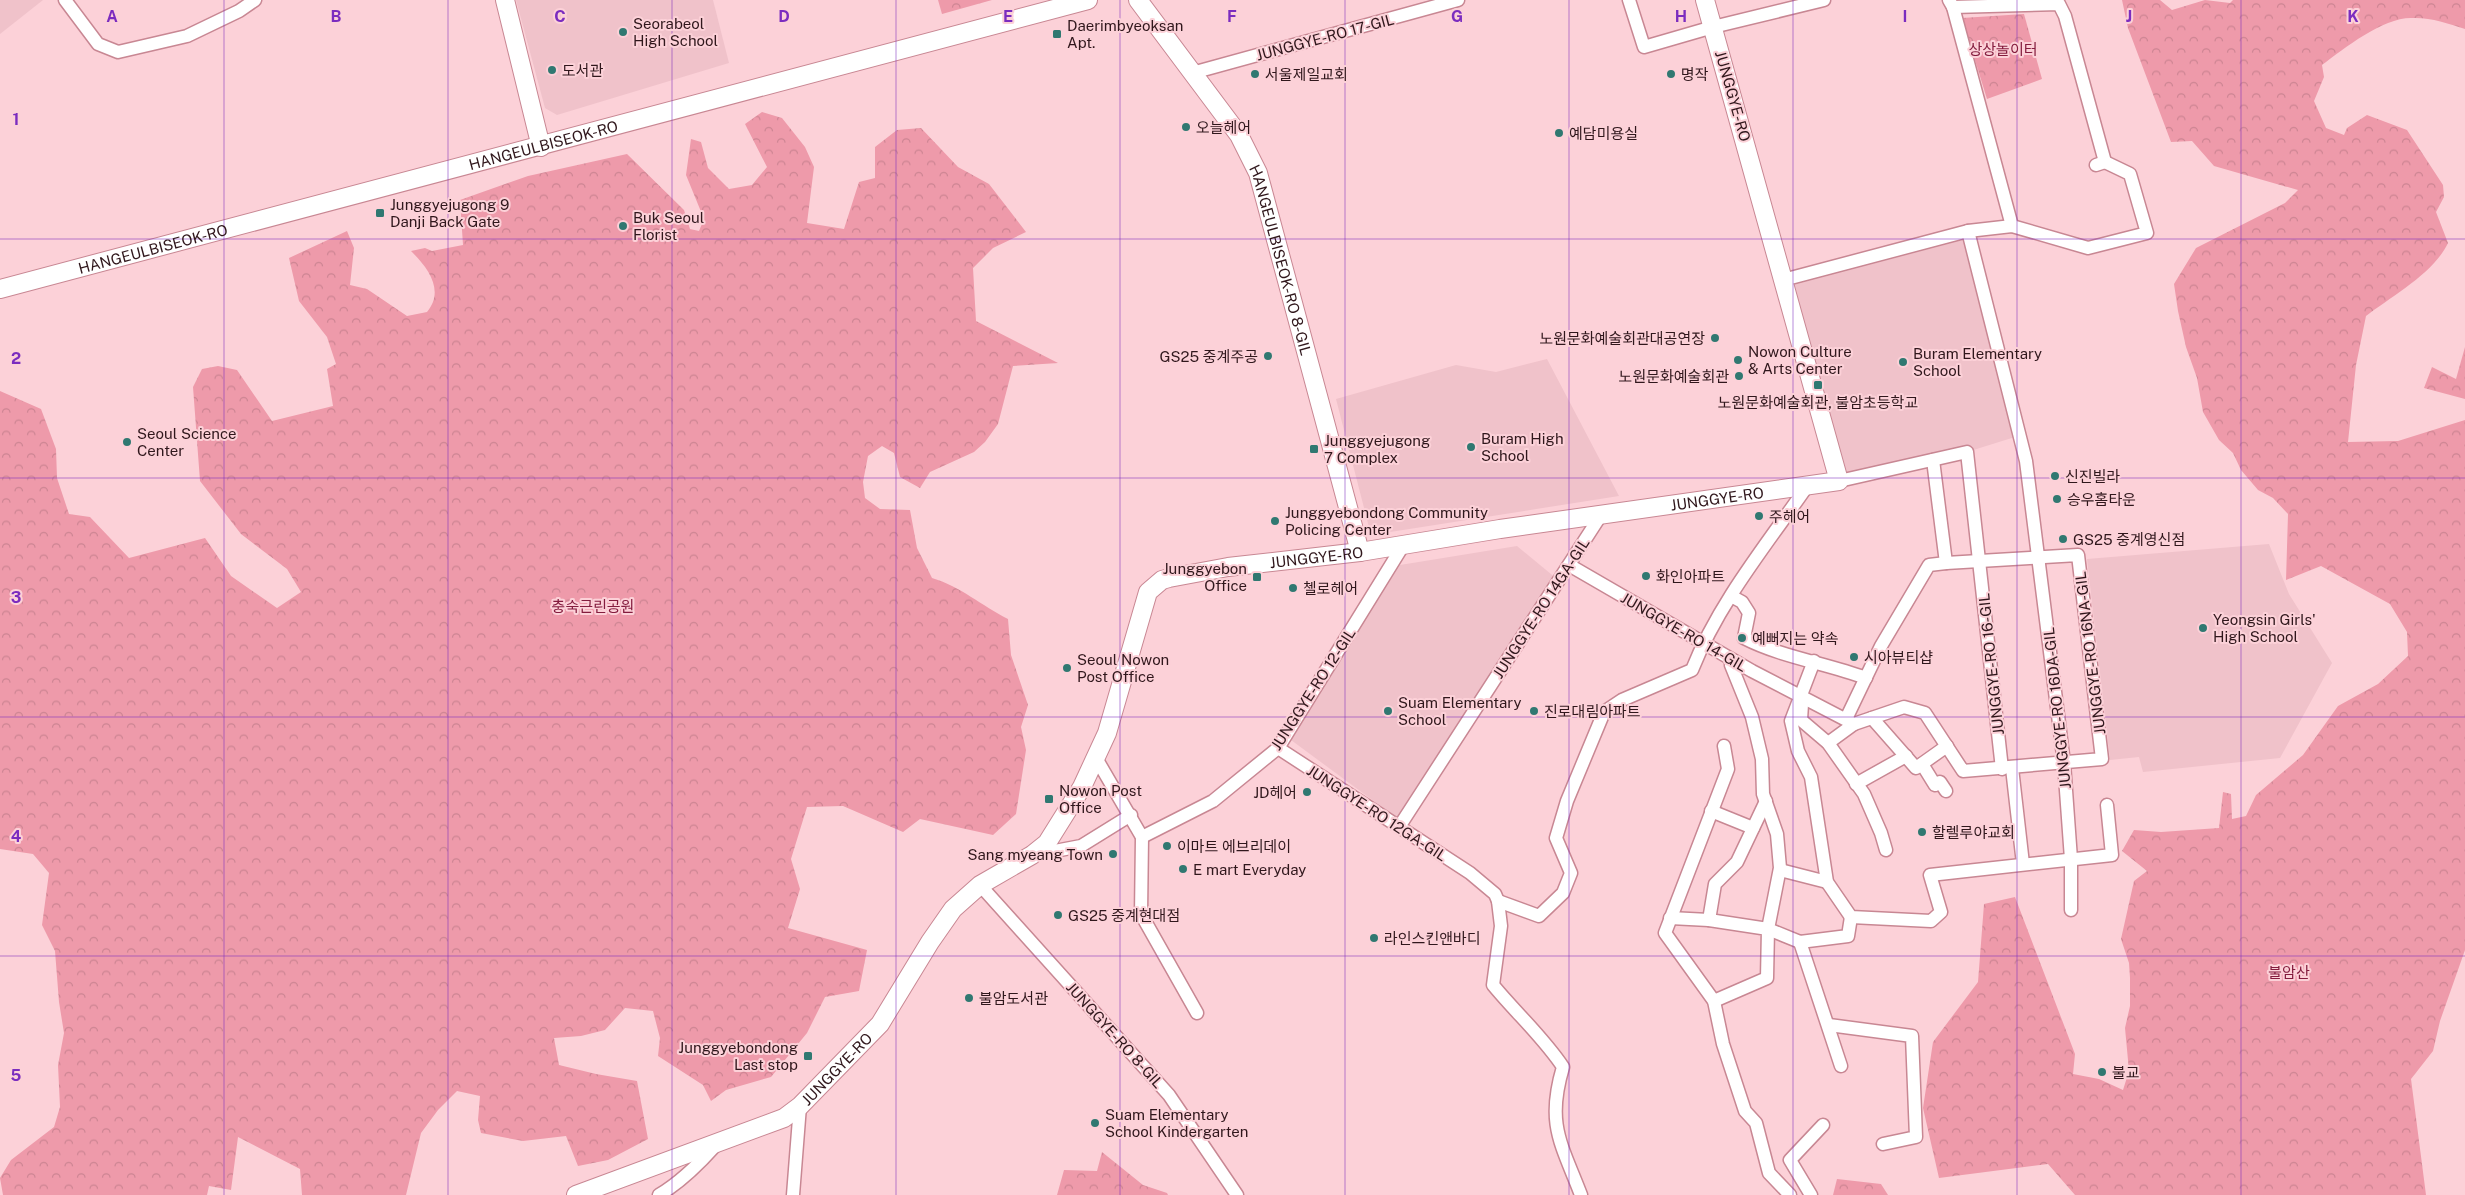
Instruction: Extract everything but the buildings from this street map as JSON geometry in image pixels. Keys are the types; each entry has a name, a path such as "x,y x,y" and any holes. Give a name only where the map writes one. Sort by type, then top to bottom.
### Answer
{"street":[{"path":"65,0 98,44 118,52 187,36 240,11 255,0"},
{"path":"505,0 541,147"},
{"name":"HANGEULBISEOK-RO","path":"0,289 541,147 1088,0"},
{"name":"HANGEULBISEOK-RO 8-GIL","path":"1138,0 1239,135 1258,173 1360,552"},
{"name":"JUNGGYE-RO 17-GIL","path":"1192,73 1458,0"},
{"path":"1630,0 1644,47 1776,6 1824,0"},
{"name":"JUNGGYE-RO","path":"576,1195 676,1157 716,1146 784,1118 800,1106 880,1024 930,942 953,909 980,885 1032,855 1047,843 1074,801 1107,733 1142,606 1150,588 1169,578 1228,567 1360,552 1808,484 1839,482 1705,0"},
{"path":"1783,280 1968,231 2012,226 2088,248 2147,232 2130,174 2101,164 2065,16 2059,4 1951,4 2012,226"},
{"path":"1968,231 2026,461 2039,557"},
{"name":"JUNGGYE-RO 16-GIL","path":"1839,482 1967,452 2007,768 2023,864"},
{"path":"1933,460 1946,563"},
{"path":"1581,1195 1558,1139 1554,1114 1555,1093 1563,1067 1550,1048 1518,1016 1493,985 1501,926 1498,901 1539,916 1563,893 1571,873 1556,838 1567,800 1604,712 1622,700 1692,670 1703,642 1731,596 1808,484"},
{"name":"JUNGGYE-RO 14GA-GIL","path":"1399,827 1601,515"},
{"name":"JUNGGYE-RO 12-GIL","path":"1142,836 1213,801 1278,748 1404,544"},
{"name":"JUNGGYE-RO 16NA-GIL","path":"1980,560 2078,555 2102,759 2064,763"},
{"name":"JUNGGYE-RO 16DA-GIL","path":"2039,557 2064,763 2071,859 2071,910"},
{"path":"1828,744 1850,722 1866,678 1881,646 1929,565 1980,560"},
{"name":"JUNGGYE-RO 14-GIL","path":"1569,565 1732,659 1850,722"},
{"path":"1731,596 1742,602 1749,613 1744,638 1765,649 1814,661 1866,678"},
{"path":"1714,1000 1767,978 1768,929 1780,870 1777,834 1763,794 1762,759 1752,717 1731,665 1732,659"},
{"path":"1670,918 1709,920 1768,929 1800,942 1848,936 1851,917 1827,882 1811,777 1798,751 1791,721 1814,661"},
{"path":"1802,696 1801,720 1828,744 1856,784 1867,802 1881,833 1886,850"},
{"path":"1850,722 1872,718 1904,707 1926,713 1963,771 2064,763"},
{"path":"1872,718 1916,768 1947,746"},
{"path":"1724,746 1728,769 1665,933 1714,1000 1723,1044 1745,1110 1756,1123 1769,1173 1790,1195"},
{"name":"JUNGGYE-RO 12GA-GIL","path":"1278,748 1476,877 1495,894 1498,901"},
{"path":"1856,784 1906,756"},
{"path":"1096,758 1142,836 1141,914 1197,1013"},
{"path":"1922,764 1935,785 1940,782 1946,792"},
{"path":"1709,920 1714,884 1737,862 1766,801"},
{"path":"1851,917 1931,922 1942,912 1930,875 2112,855 2107,805"},
{"path":"1711,811 1753,828"},
{"name":"JUNGGYE-RO","path":"1032,855 1081,846 1131,815"},
{"path":"1780,870 1827,882"},
{"name":"JUNGGYE-RO 8-GIL","path":"980,885 1169,1095 1237,1195"},
{"path":"1800,942 1842,1066"},
{"path":"1829,1025 1912,1036 1916,1137 1883,1144"},
{"path":"793,1195 800,1106"},
{"path":"1811,1195 1790,1160 1822,1125"},
{"path":"659,1195 673,1186 716,1146"}],"shaded area":[{"path":"0,0 43,0 0,34"},
{"name":"Seorabeol High School","path":"516,0 713,0 729,63 557,115 545,108"},
{"name":"Buram Elementary School","path":"1963,240 2015,437 1967,452 1842,477 1790,286"},
{"name":"Buram High School","path":"1547,359 1619,496 1371,535 1336,399 1456,365 1496,372"},
{"name":"Yeongsin Girls' High School","path":"2269,544 2289,594 2332,663 2280,758 2143,772 2139,757 2110,760 2087,559"},
{"name":"Suam Elementary School","path":"1517,546 1557,579 1398,819 1291,740 1323,682 1400,565"}],"green space":[{"path":"938,0 992,0 942,14"},
{"name":"불암산","path":"2122,0 2160,0 2172,10 2205,0 2230,3 2233,0 2465,0 2465,29 2432,19 2411,18 2388,23 2364,35 2322,65 2324,77 2314,101 2326,128 2344,135 2347,128 2367,115 2407,130 2443,185 2444,197 2436,212 2448,243 2442,254 2423,274 2366,316 2356,365 2348,442 2398,441 2465,420 2465,950 2440,1021 2433,1051 2411,1079 2426,1195 2075,1195 2048,1164 1939,1178 1923,1108 1933,1042 1978,982 1984,904 2015,897 2075,1054 2073,1074 2099,1079 2123,1090 2129,1071 2125,1028 2130,1006 2130,978 2129,963 2121,939 2134,881 2147,871 2122,851 2134,830 2161,832 2219,828 2223,792 2231,794 2232,819 2246,816 2256,795 2303,755 2338,706 2378,684 2408,656 2407,632 2390,604 2321,566 2286,580 2288,514 2273,498 2258,490 2241,470 2233,453 2219,440 2203,412 2197,378 2186,347 2174,284 2196,248 2285,203 2298,190 2214,166 2192,141 2171,142 2128,28"},
{"name":"상상놀이터","path":"2024,14 2042,79 1987,99 1962,18"},
{"name":"충숙근린공원","path":"762,112 782,118 805,147 814,167 807,223 844,229 859,182 875,178 875,147 897,130 921,128 958,167 989,184 1026,232 993,248 973,268 976,321 1058,363 1013,366 998,424 985,442 974,452 930,472 920,488 900,477 894,453 882,446 868,456 863,482 865,498 880,509 910,510 917,548 932,578 952,586 1008,619 1011,655 1028,705 1021,727 1026,750 1016,814 993,835 920,819 903,832 843,806 807,807 791,859 800,889 788,928 867,950 859,991 825,997 807,1033 771,1077 726,1090 711,1101 703,1085 658,1056 660,1038 653,1011 625,1008 605,1030 581,1036 554,1038 559,1065 637,1081 648,1139 608,1160 578,1166 566,1136 523,1141 481,1133 478,1120 480,1096 457,1091 438,1110 421,1133 406,1195 302,1195 300,1169 238,1137 231,1190 209,1186 207,1195 3,1195 0,1178 11,1160 54,1127 60,1107 58,1065 64,1033 59,1002 55,951 42,925 49,873 33,854 0,849 0,391 41,409 56,449 57,478 69,514 90,517 129,558 205,538 231,576 277,608 301,592 287,569 241,534 200,481 193,387 202,369 218,366 237,370 272,421 333,406 327,369 336,364 327,337 299,301 289,258 347,231 354,248 350,285 367,289 407,316 427,312 434,296 432,280 423,265 411,251 425,248 432,251 463,245 460,200 528,176 627,154 684,210 690,229 699,231 704,219 686,175 691,139 701,142 708,168 729,189 752,185 767,167 745,124"},
{"path":"2465,347 2465,399 2424,388 2432,367 2456,379"},
{"path":"1102,1152 1143,1185 1168,1195 1057,1195 1064,1170 1097,1171"},
{"path":"1837,1179 1881,1184 1888,1195 1833,1195"}],"place":[{"name":"Seorabeol High School","path":"623,32"},
{"name":"Daerimbyeoksan Apt.","path":"1057,34"},
{"name":"도서관","path":"552,70"},
{"name":"서울제일교회","path":"1255,74"},
{"name":"명작","path":"1671,74"},
{"name":"오늘헤어","path":"1186,127"},
{"name":"예담미용실","path":"1559,133"},
{"name":"Junggyejugong 9 Danji Back Gate","path":"380,213"},
{"name":"Buk Seoul Florist","path":"623,226"},
{"name":"노원문화예술회관대공연장","path":"1715,338"},
{"name":"GS25 중계주공","path":"1268,356"},
{"name":"Nowon Culture & Arts Center","path":"1738,360"},
{"name":"Buram Elementary School","path":"1903,362"},
{"name":"노원문화예술회관","path":"1739,376"},
{"name":"노원문화예술회관, 불암초등학교","path":"1818,385"},
{"name":"Seoul Science Center","path":"127,442"},
{"name":"Buram High School","path":"1471,447"},
{"name":"Junggyejugong 7 Complex","path":"1314,449"},
{"name":"신진빌라","path":"2055,476"},
{"name":"승우홈타운","path":"2057,499"},
{"name":"주헤어","path":"1759,516"},
{"name":"Junggyebondong Community Policing Center","path":"1275,521"},
{"name":"GS25 중계영신점","path":"2063,539"},
{"name":"화인아파트","path":"1646,576"},
{"name":"Junggyebon Office","path":"1257,577"},
{"name":"첼로헤어","path":"1293,588"},
{"name":"Yeongsin Girls' High School","path":"2203,628"},
{"name":"예뻐지는 약속","path":"1742,638"},
{"name":"시아뷰티샵","path":"1854,657"},
{"name":"Seoul Nowon Post Office","path":"1067,668"},
{"name":"Suam Elementary School","path":"1388,711"},
{"name":"진로대림아파트","path":"1534,711"},
{"name":"JD헤어","path":"1307,792"},
{"name":"Nowon Post Office","path":"1049,799"},
{"name":"할렐루야교회","path":"1922,832"},
{"name":"이마트 에브리데이","path":"1167,846"},
{"name":"Sang myeang Town","path":"1113,854"},
{"name":"E mart Everyday","path":"1183,869"},
{"name":"GS25 중계현대점","path":"1058,915"},
{"name":"라인스킨앤바디","path":"1374,938"},
{"name":"불암도서관","path":"969,998"},
{"name":"Junggyebondong Last stop","path":"808,1056"},
{"name":"불교","path":"2102,1072"},
{"name":"Suam Elementary School Kindergarten","path":"1095,1123"}]}
